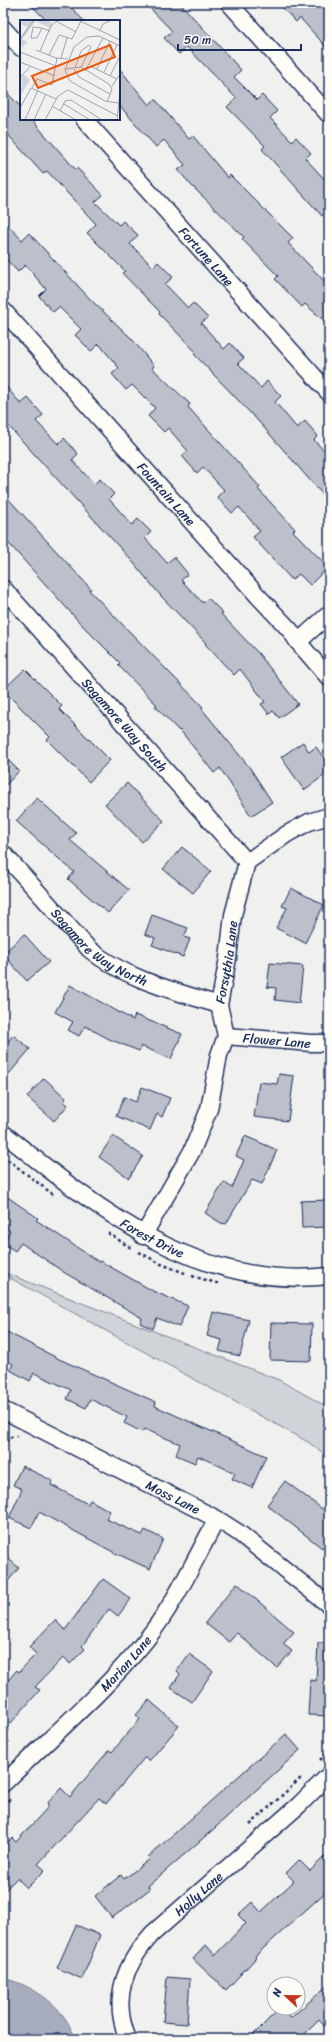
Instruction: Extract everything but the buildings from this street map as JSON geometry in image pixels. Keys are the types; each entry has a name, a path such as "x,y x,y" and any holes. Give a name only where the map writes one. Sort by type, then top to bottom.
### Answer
{"street":[{"path":"229,3 329,115"},
{"path":"3,28 20,47"},
{"name":"Fortune Lane","path":"85,120 329,393"},
{"name":"Fountain Lane","path":"3,310 290,630 298,642 329,678"},
{"name":"Sagamore Way South","path":"3,588 247,862"},
{"path":"298,642 329,614"},
{"path":"247,862 287,834 309,822 329,816"},
{"name":"Sagamore Way North","path":"3,854 89,949 101,959 123,971 219,1005"},
{"name":"Forsythia Lane","path":"226,1036 219,1005 228,958 233,915 247,862"},
{"path":"143,1236 192,1151 209,1109 219,1055 226,1036"},
{"name":"Flower Lane","path":"226,1036 311,1043 329,1042"},
{"name":"Forest Drive","path":"3,1133 50,1171 143,1236 198,1260 229,1270 262,1276 315,1278 329,1276"},
{"name":"Moss Lane","path":"4,1412 217,1519 239,1533 329,1604"},
{"name":"Marian Lane","path":"9,1789 147,1639 171,1603 217,1519"},
{"name":"Holly Lane","path":"128,2039 121,2023 120,1996 126,1973 139,1948 152,1934 299,1805 329,1775"}],"path":[{"path":"3,1446 11,1436 20,1436"},
{"path":"3,1805 9,1789"}],"shaded area":[{"path":"3,1272 279,1380 322,1404 329,1404 329,1457 308,1442 3,1274"}],"water":[{"path":"6,1979 37,1992 51,2002 64,2017 76,2039 3,2039 3,1980"}]}
